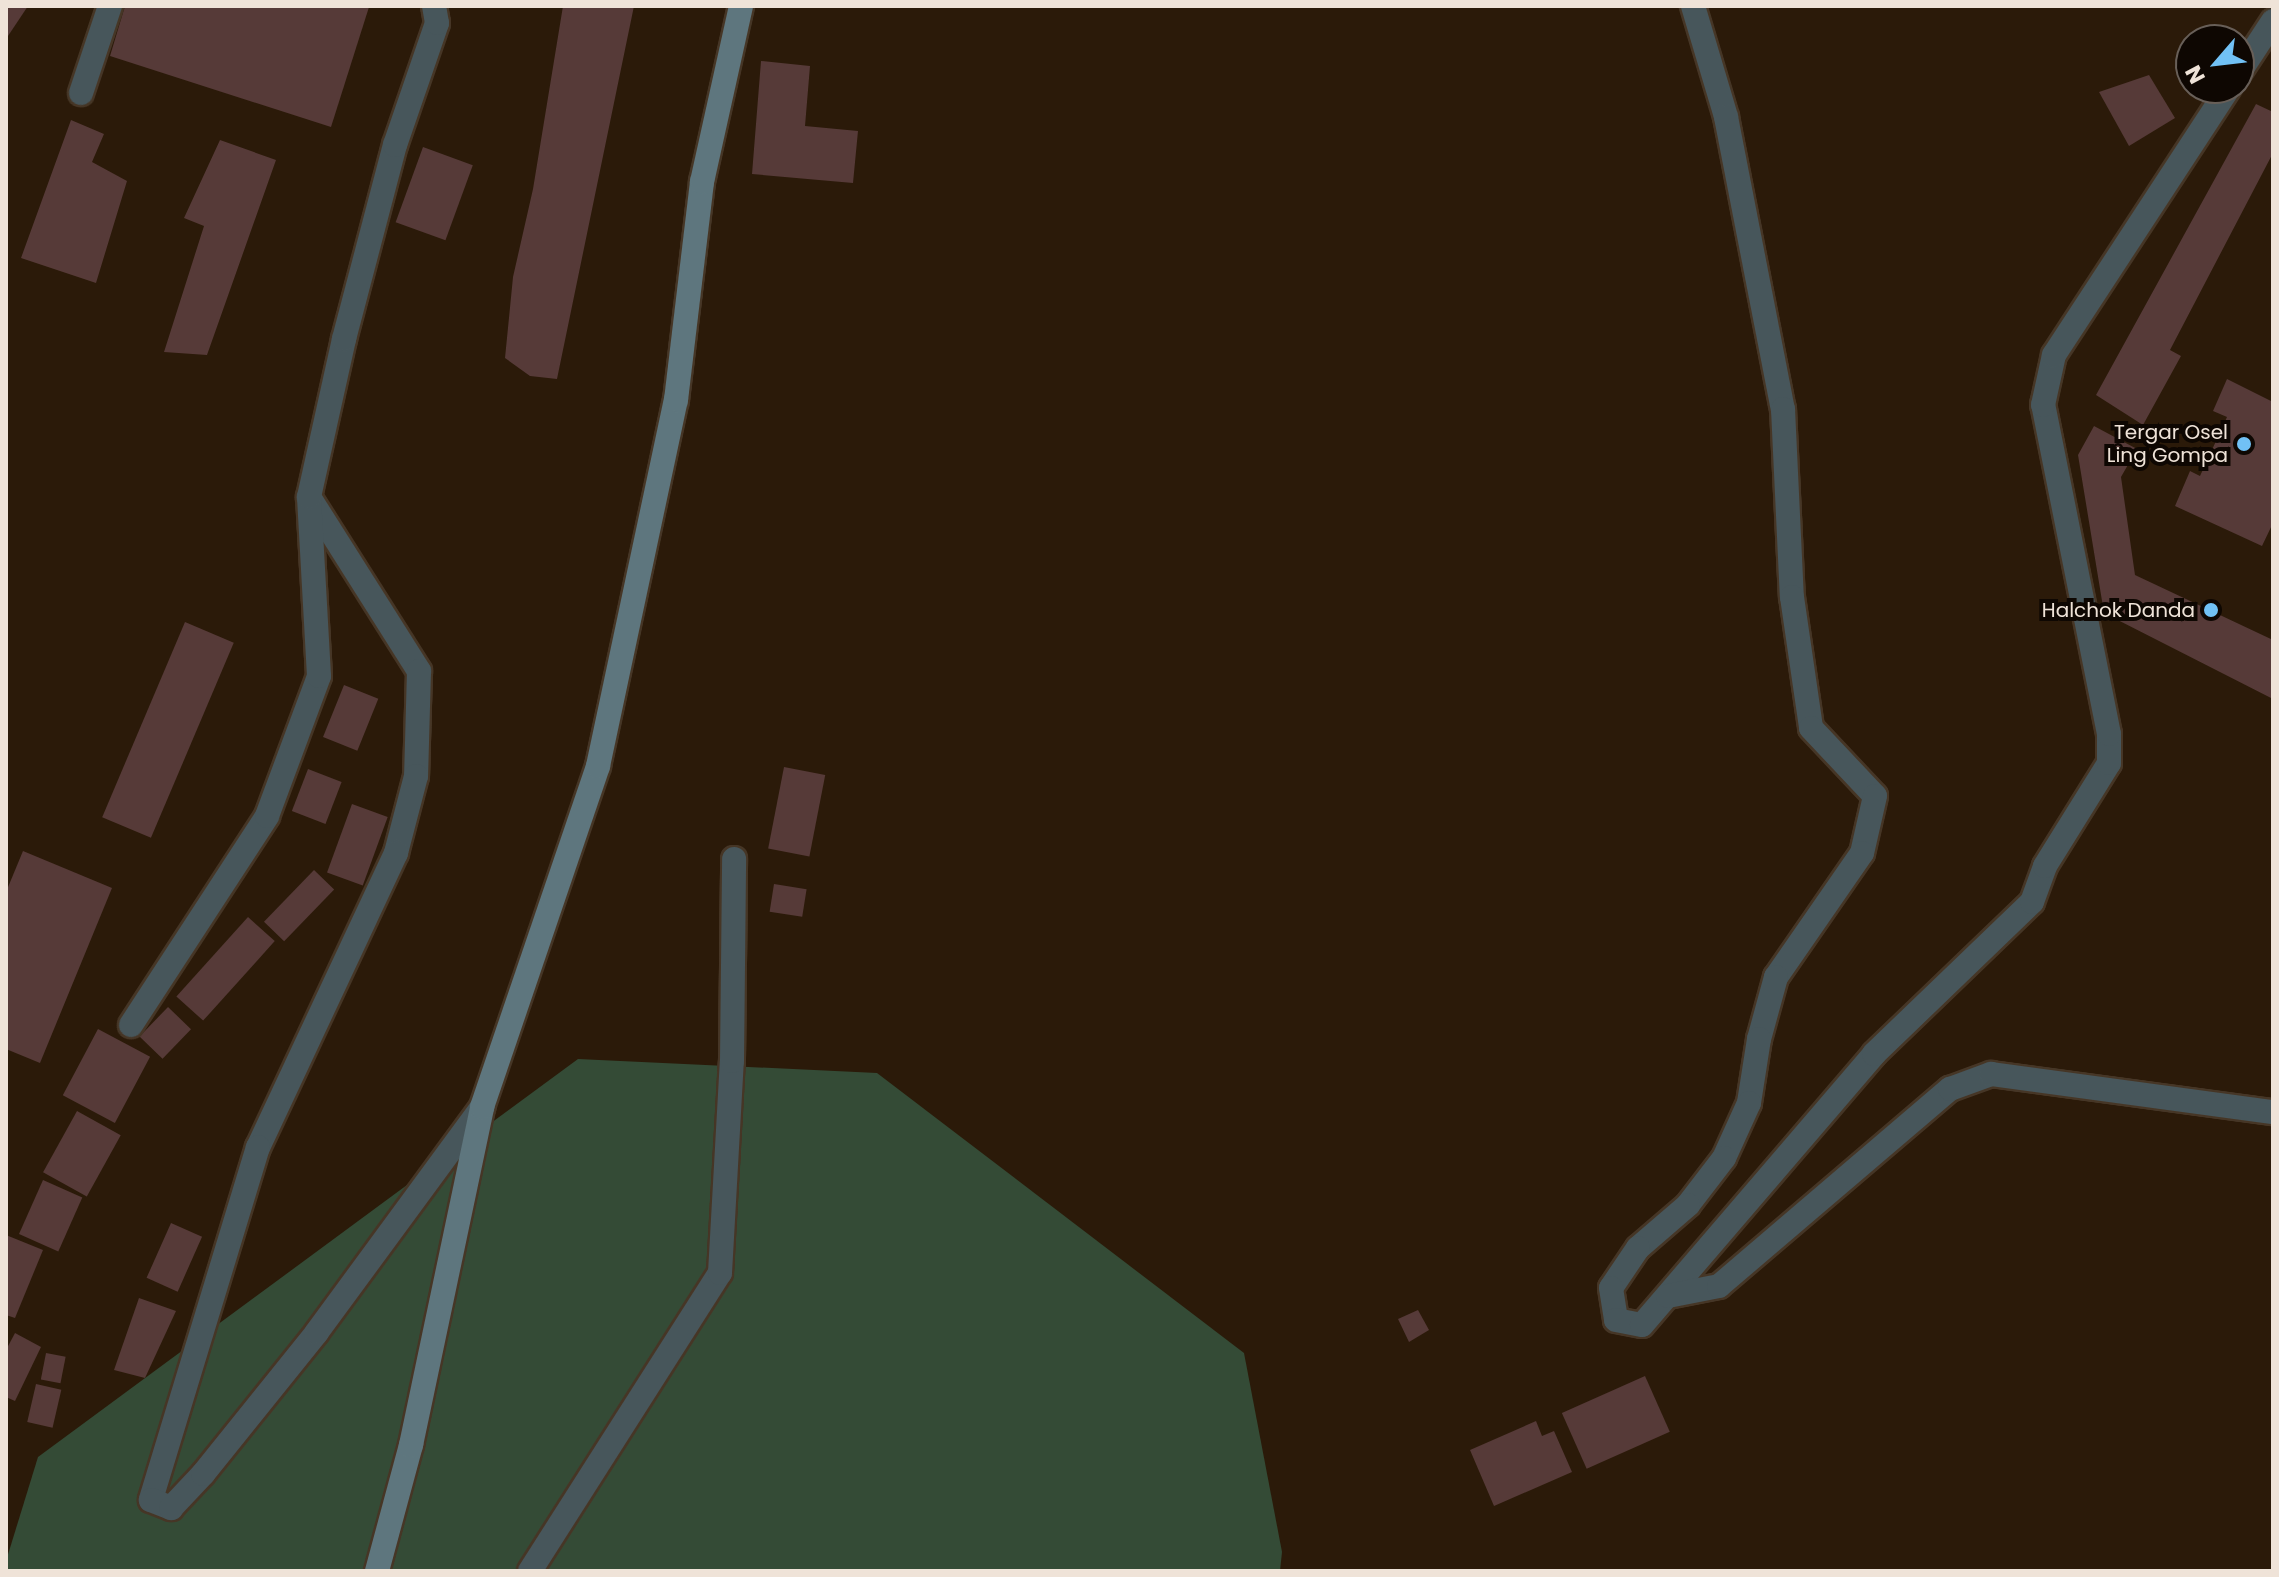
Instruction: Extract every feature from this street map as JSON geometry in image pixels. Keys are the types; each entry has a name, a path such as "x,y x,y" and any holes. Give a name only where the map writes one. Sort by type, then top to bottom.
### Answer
{"street":[{"path":"81,93 110,6"},
{"path":"131,1025 267,816 319,676 309,497 344,339 395,145 437,23 434,6"},
{"path":"377,1571 411,1445 482,1107 598,766 676,400 702,182 741,6"},
{"path":"1693,6 1726,117 1783,409 1792,597 1811,728 1875,796 1862,853 1776,977 1759,1039 1749,1103 1724,1158 1688,1205 1638,1248 1611,1288 1616,1320 1642,1325 1874,1054 2032,902 2045,866 2109,763 2109,734 2043,405 2054,355 2219,104"},
{"path":"2255,49 2273,21"},
{"path":"309,497 419,671 416,776 396,853 258,1147 151,1500 171,1508 203,1474 317,1332 482,1107"},
{"path":"530,1571 720,1273 732,1061 734,859"},
{"path":"1668,1296 1719,1286 1950,1089 1991,1074 2273,1112"}],"green space":[{"path":"578,1059 877,1073 1244,1353 1282,1552 1280,1571 6,1571 6,1561 38,1457"}],"building":[{"path":"6,6 28,6 6,39"},
{"path":"125,6 369,7 331,127 110,56"},
{"path":"563,6 634,6 557,379 530,376 505,358 513,277 533,189"},
{"path":"761,61 810,66 805,126 858,131 853,183 752,174"},
{"path":"2149,75 2175,118 2129,146 2099,92"},
{"path":"2256,104 2273,112 2273,153 2170,350 2181,356 2143,425 2096,395"},
{"path":"71,120 104,134 92,162 127,181 96,283 21,258"},
{"path":"220,140 276,160 207,355 164,352 204,226 184,218"},
{"path":"423,147 473,165 445,240 396,222"},
{"name":"Tergar Osel Ling Gompa","path":"2227,379 2273,402 2273,523 2262,546 2175,506 2190,471 2200,476 2227,417 2213,411"},
{"path":"2094,426 2137,449 2121,477 2135,575 2273,640 2273,699 2104,613 2078,455"},
{"path":"185,622 234,643 151,838 102,817"},
{"path":"344,685 378,699 357,751 323,737"},
{"path":"784,767 825,775 809,856 768,848"},
{"path":"308,769 342,782 325,824 292,811"},
{"path":"352,804 388,817 363,886 327,873"},
{"path":"23,851 112,888 40,1063 6,1049 6,892"},
{"path":"314,870 334,889 284,941 264,922"},
{"path":"774,884 807,889 802,917 770,912"},
{"path":"248,917 275,941 203,1021 176,997"},
{"path":"168,1007 191,1029 163,1059 140,1036"},
{"path":"98,1029 150,1057 115,1123 63,1095"},
{"path":"77,1111 121,1135 87,1196 43,1172"},
{"path":"43,1180 82,1197 58,1251 19,1234"},
{"path":"171,1223 202,1237 178,1292 147,1278"},
{"path":"6,1235 43,1250 15,1318 6,1315"},
{"path":"139,1298 176,1311 145,1378 114,1370"},
{"path":"1418,1310 1429,1330 1409,1342 1398,1319"},
{"path":"15,1333 41,1347 15,1401 6,1397 6,1350"},
{"path":"46,1353 66,1357 60,1383 41,1380"},
{"path":"1645,1376 1670,1432 1587,1469 1562,1413"},
{"path":"36,1384 61,1390 53,1428 27,1422"},
{"path":"1536,1421 1542,1436 1554,1431 1572,1472 1494,1506 1470,1450"}],"place":[{"name":"Tergar Osel Ling Gompa","path":"2244,444"},
{"name":"Halchok Danda","path":"2211,610"}]}
